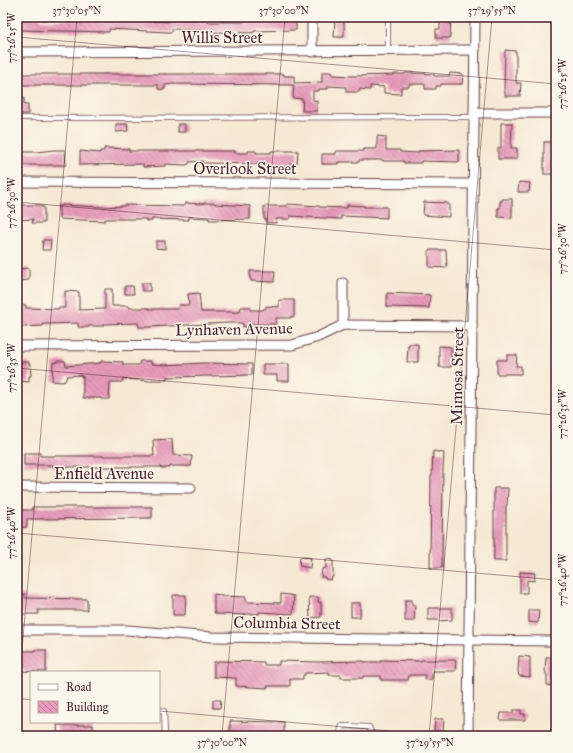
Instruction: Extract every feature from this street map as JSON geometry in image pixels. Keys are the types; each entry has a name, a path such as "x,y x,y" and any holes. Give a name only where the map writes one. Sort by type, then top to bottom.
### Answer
{"street":[{"path":"312,17 312,52"},
{"name":"Mimosa Street","path":"468,736 475,17"},
{"name":"Willis Street","path":"17,52 312,52 475,50"},
{"path":"474,115 556,113"},
{"name":"Overlook Street","path":"17,182 473,184"},
{"path":"342,325 343,283"},
{"name":"Lynhaven Avenue","path":"17,346 292,345 318,337 342,325 472,326"},
{"name":"Enfield Avenue","path":"17,487 191,488"},
{"name":"Columbia Street","path":"17,630 127,630 212,637 556,641"}],"lane":[{"path":"388,17 388,51"},
{"path":"17,118 474,115"},
{"path":"160,710 164,711 165,736"},
{"path":"339,736 342,726 369,727 371,736"}],"building":[{"path":"17,17 42,18 42,20 78,20 78,18 91,18 91,21 119,22 119,19 153,19 153,21 169,22 169,18 200,20 200,18 208,18 208,22 244,22 244,17 269,17 269,19 296,19 296,30 254,31 253,33 200,32 200,30 172,29 172,32 109,29 109,32 18,30"},
{"path":"335,17 344,17 344,37 334,37"},
{"path":"440,17 451,17 450,38 436,38 436,29 440,29"},
{"path":"505,50 516,51 516,83 521,83 520,96 505,96"},
{"path":"322,72 329,72 332,73 332,75 353,76 394,75 405,73 434,74 434,76 449,76 450,73 463,74 462,84 441,84 441,86 436,86 436,89 425,89 425,84 409,84 409,87 401,87 401,94 384,93 384,87 370,86 370,90 359,89 359,92 346,92 346,87 328,86 328,89 313,91 313,100 317,101 317,111 302,111 303,99 293,98 294,85 173,84 165,85 165,89 158,89 158,85 17,85 17,74 284,74 284,76 294,76 294,83 322,82"},
{"path":"17,98 24,98 24,105 28,105 28,114 17,114"},
{"path":"501,123 512,123 511,148 517,148 517,159 498,159 498,148 501,148"},
{"path":"116,124 127,124 128,131 116,132"},
{"path":"178,124 185,124 185,132 178,132"},
{"path":"377,136 386,137 386,150 400,150 400,152 418,153 418,151 459,150 459,162 421,161 421,163 404,163 404,161 359,160 359,162 322,164 322,154 336,154 336,151 363,151 363,149 377,149"},
{"path":"544,142 556,142 556,174 544,174"},
{"path":"104,148 129,149 129,151 235,151 235,153 248,153 248,151 256,151 256,153 271,153 271,151 298,151 297,164 290,164 290,168 267,166 267,164 203,163 203,161 189,162 189,164 186,165 165,164 165,166 143,167 143,164 80,165 80,151 100,153 100,151 104,151"},
{"path":"65,150 66,165 18,165 18,152"},
{"path":"519,182 530,183 529,192 518,192"},
{"path":"502,199 512,199 512,218 498,217 498,208 500,208 500,201 502,201"},
{"path":"424,202 449,204 449,217 423,215"},
{"path":"185,203 215,203 250,206 250,219 209,220 209,218 189,217 189,220 152,219 152,221 146,221 146,219 105,219 105,221 59,219 59,206 62,205 102,207 124,205 185,206"},
{"path":"287,204 347,208 347,205 387,207 387,218 341,216 341,219 290,216 290,219 276,219 276,223 266,223 266,219 264,219 264,206 287,206"},
{"path":"17,205 41,205 41,207 44,207 44,223 32,223 33,219 17,220"},
{"path":"43,240 51,240 50,250 42,250"},
{"path":"156,241 165,241 165,249 156,248"},
{"path":"429,250 446,250 447,268 429,267"},
{"path":"29,268 29,280 18,281 18,269"},
{"path":"250,271 275,271 274,282 251,281"},
{"path":"142,283 150,283 150,291 142,291"},
{"path":"125,286 133,286 134,294 125,294"},
{"path":"105,289 112,289 112,306 129,306 129,308 178,309 179,305 189,305 188,294 199,293 201,312 240,312 241,307 250,307 250,310 263,310 266,309 266,306 279,307 279,300 294,300 294,317 276,318 275,324 250,324 250,326 243,327 243,324 241,323 227,323 139,327 138,323 103,324 103,326 78,327 78,323 43,324 43,326 17,327 17,305 26,305 26,308 65,308 65,291 79,292 79,310 105,309"},
{"path":"387,293 430,295 429,308 387,307"},
{"path":"409,344 418,344 418,362 407,362"},
{"path":"439,346 451,347 451,367 439,367"},
{"path":"507,355 517,355 516,366 521,366 521,374 497,374 497,360 507,360"},
{"path":"57,361 65,361 66,366 101,363 101,361 123,362 123,365 139,365 140,361 151,361 151,364 165,365 204,363 252,364 252,375 167,377 166,380 151,381 123,379 122,382 110,382 109,399 83,398 83,376 67,376 65,381 62,382 52,381 53,362 57,363"},
{"path":"20,362 29,362 30,364 31,376 29,376 29,382 19,381 18,364 20,364"},
{"path":"263,364 289,364 289,381 277,381 277,375 263,375"},
{"path":"172,439 173,455 192,456 191,466 172,466 169,468 161,468 53,467 53,465 24,465 24,453 40,453 40,456 154,456 153,440"},
{"path":"433,451 444,453 442,568 430,568 431,476"},
{"path":"494,488 508,488 506,505 506,561 494,561"},
{"path":"32,507 152,507 152,518 27,519 27,527 17,528 17,510 32,510"},
{"path":"300,557 311,558 310,568 299,566"},
{"path":"326,559 333,560 333,577 331,580 321,577 322,569 326,568"},
{"path":"520,572 535,573 534,581 527,580 527,593 520,593"},
{"path":"25,594 25,598 87,599 87,610 38,610 39,614 17,614 17,595"},
{"path":"214,594 221,596 246,597 246,602 281,603 281,594 294,596 293,614 259,612 259,614 245,615 215,614"},
{"path":"173,595 186,595 185,615 173,615"},
{"path":"309,597 318,597 319,603 321,602 321,617 310,618"},
{"path":"405,600 412,600 412,605 415,605 414,621 405,621"},
{"path":"351,603 360,603 360,617 351,617"},
{"path":"428,608 452,608 452,620 428,620"},
{"path":"529,610 539,610 538,623 529,622"},
{"path":"46,650 46,671 17,671 17,653 19,653 19,651"},
{"path":"519,656 530,657 530,677 519,676"},
{"path":"546,657 555,657 556,659 555,686 547,685 547,676 545,671"},
{"path":"381,660 456,660 455,671 432,671 432,679 425,680 425,675 409,675 408,680 381,680 381,676 341,678 341,675 329,675 329,672 305,673 305,675 303,675 303,679 290,679 290,686 267,686 267,688 236,686 236,678 214,677 214,662 218,661 264,662 264,665 279,665 279,661 381,662"},
{"path":"213,700 221,700 220,708 213,708"},
{"path":"513,710 521,710 521,714 525,714 525,720 500,720 501,713 513,713"},
{"path":"435,719 444,719 443,731 434,731"},
{"path":"230,721 284,722 284,736 230,736"},
{"path":"57,725 93,725 93,736 58,736"}]}
